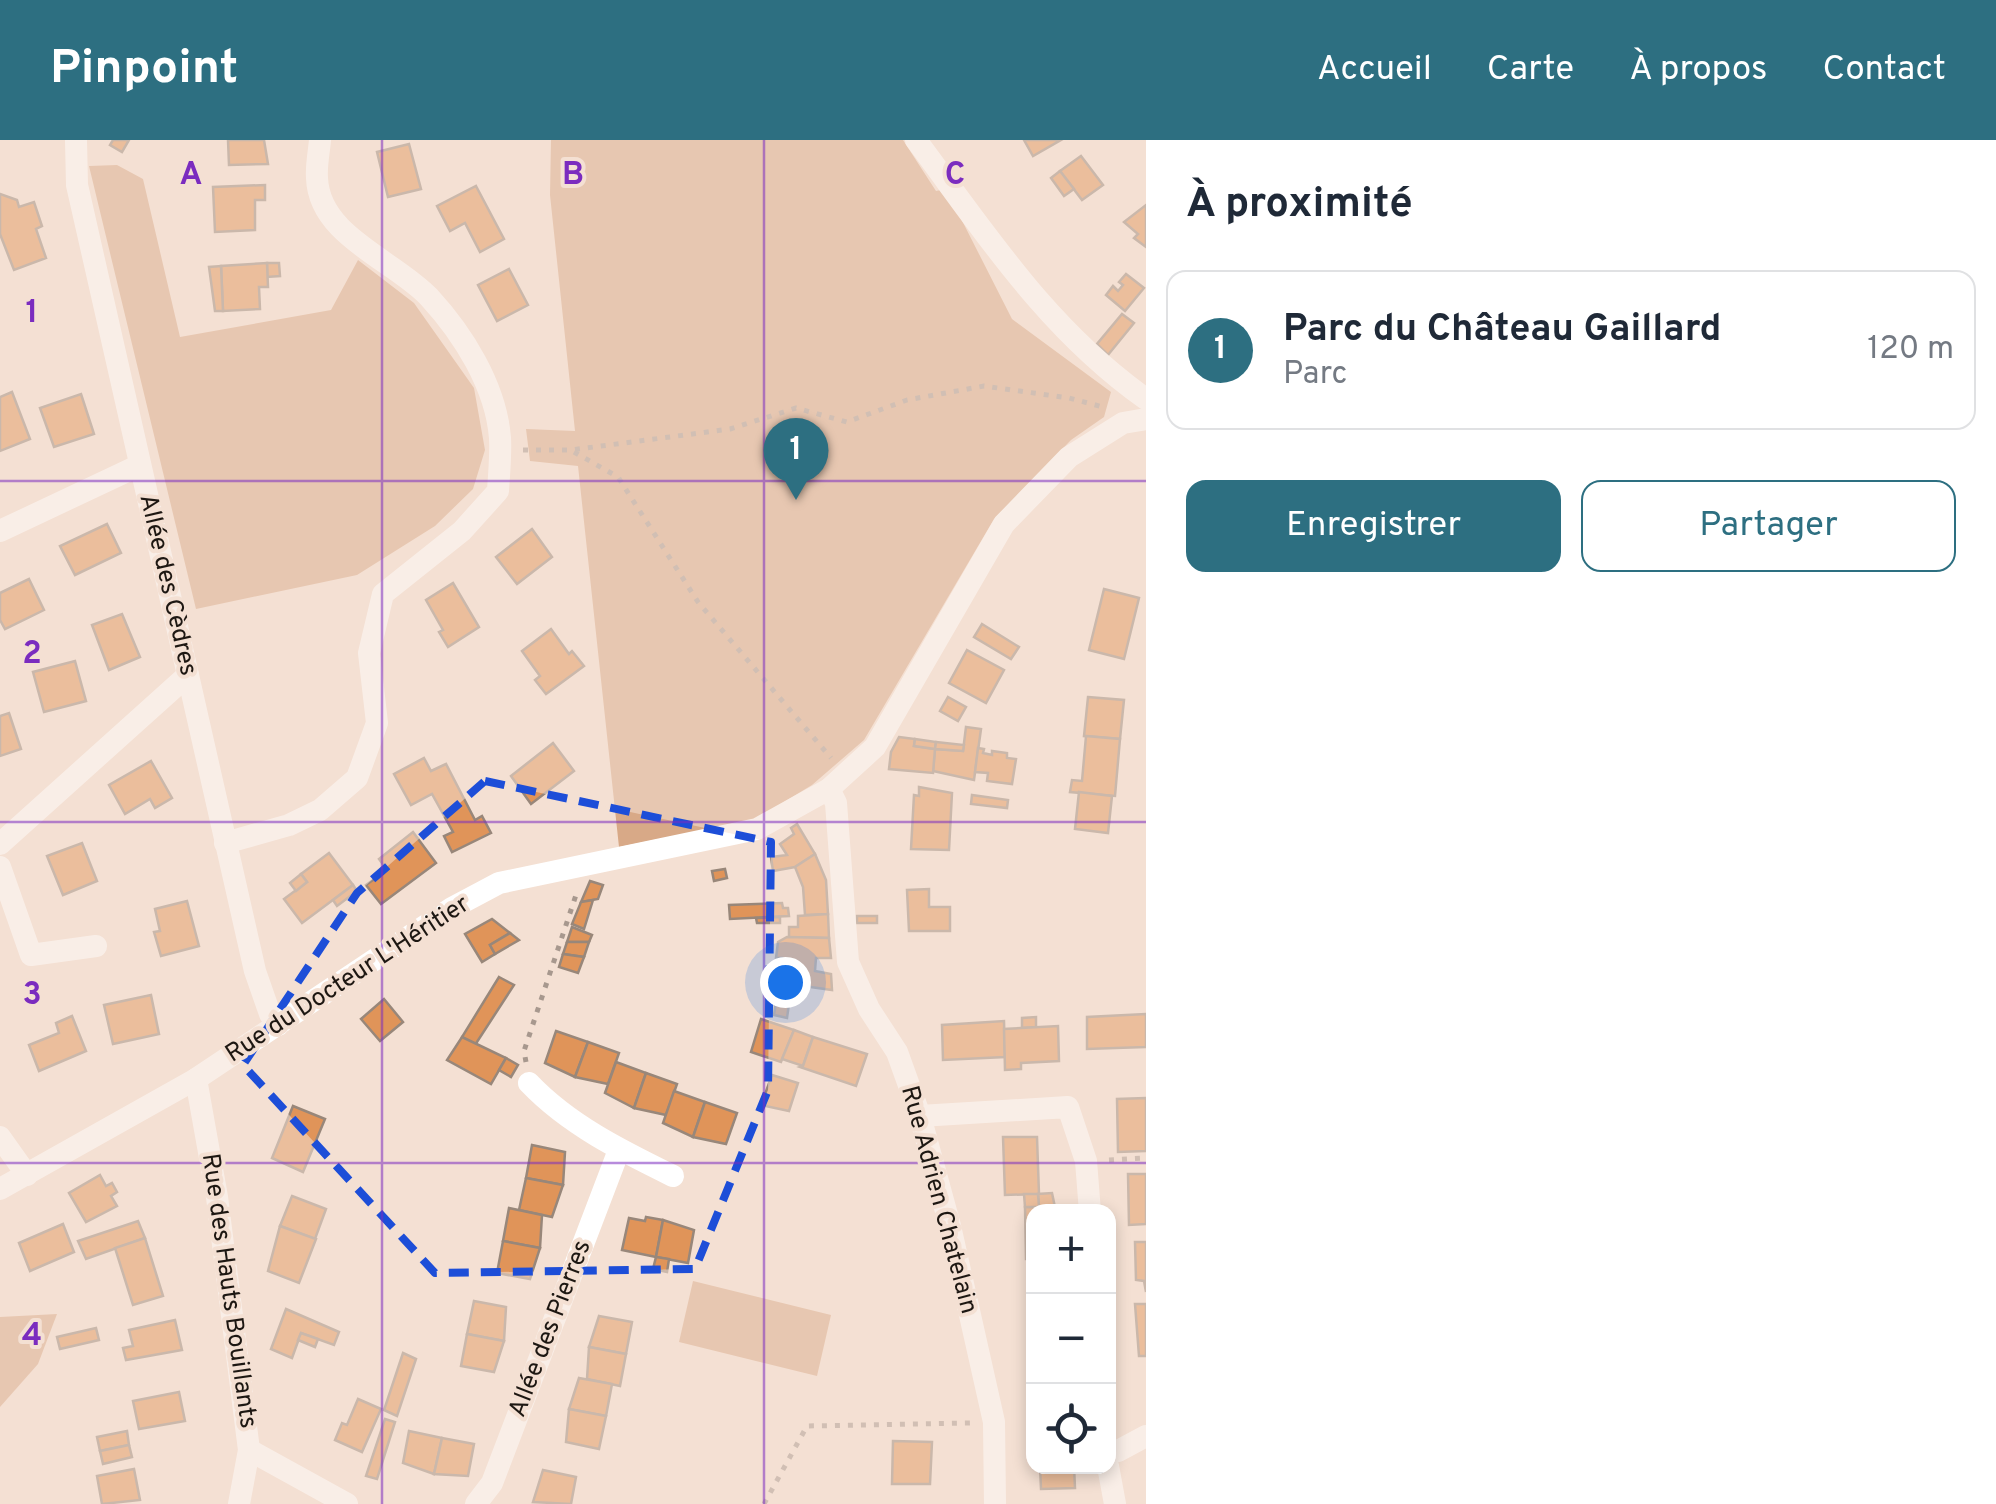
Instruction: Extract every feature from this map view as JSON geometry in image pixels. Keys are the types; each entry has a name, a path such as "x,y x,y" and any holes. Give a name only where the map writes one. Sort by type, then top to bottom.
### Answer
{"street":[{"name":"Allée des Cèdres","path":"76,140 77,184 254,972 278,1025"},
{"path":"225,844 290,825 320,810 357,778 377,723 369,653 383,594 462,531 498,491 500,435 483,374 453,326 426,294 350,236 328,214 316,181 320,140"},
{"path":"916,140 978,228 1053,320 1138,394 1131,418"},
{"name":"Rue du Docteur L'Héritier","path":"0,1189 196,1079 452,908 499,883 757,829 838,781 874,747 1004,524 1069,457 1131,418"},
{"path":"0,532 140,465"},
{"path":"0,844 188,675"},
{"name":"Rue Adrien Chatelain","path":"838,781 836,803 848,962 869,1009 897,1052 920,1116 950,1226 994,1422 995,1504"},
{"path":"0,867 31,955 96,946"},
{"name":"Rue des Hauts Bouillants","path":"196,1079 217,1197 250,1450 239,1504"},
{"path":"529,1083 549,1104 619,1150 673,1176"},
{"path":"920,1116 1068,1107 1086,1161 1089,1204"},
{"path":"0,1136 27,1174"},
{"name":"Allée des Pierres","path":"476,1504 492,1483 619,1150"},
{"path":"1116,1451 1146,1436"},
{"path":"250,1450 346,1504"},
{"path":"1109,1474 1114,1504"}],"path":[{"path":"500,449 571,450 730,429 796,408 846,422 907,400 984,386 1068,398 1131,418"},
{"path":"571,450 618,478 698,602 838,781"},
{"path":"529,1083 524,1051 586,866"},
{"path":"1086,1161 1146,1158"},
{"path":"764,1504 807,1426 994,1422"}],"highlighted area":[{"path":"485,781 771,842 768,1090 695,1269 435,1273 243,1065 357,893"}],"shaded area":[{"path":"551,140 903,140 936,191 946,189 1012,319 1111,392 1104,417 1071,440 994,519 864,740 812,785 754,820 619,847 578,466 530,461 526,429 575,431 550,195"},
{"path":"117,165 143,179 180,337 331,310 358,260 414,303 474,388 485,450 473,489 435,526 357,575 196,609 89,166"},
{"path":"693,1281 831,1315 817,1376 679,1342"},
{"path":"57,1314 38,1364 0,1407 0,1317"}],"building":[{"path":"113,140 129,140 122,152 110,145"},
{"path":"228,140 264,140 268,164 229,165"},
{"path":"1024,140 1061,140 1033,156"},
{"path":"409,144 421,189 388,197 377,152"},
{"path":"1081,156 1103,185 1082,200 1060,171"},
{"path":"1060,171 1074,189 1064,196 1051,178"},
{"path":"265,185 265,200 255,200 255,230 215,232 213,187"},
{"path":"476,186 504,239 480,252 465,223 450,231 437,206"},
{"path":"0,194 17,200 19,207 34,202 42,226 36,229 46,258 14,270 0,234"},
{"path":"1146,205 1146,247 1134,238 1138,234 1124,222"},
{"path":"267,263 279,263 280,276 267,277"},
{"path":"267,263 268,287 259,287 260,309 223,311 221,266"},
{"path":"221,266 223,311 215,311 209,267"},
{"path":"509,269 528,305 497,321 478,285"},
{"path":"1126,274 1144,288 1125,311 1106,295 1113,286 1118,291"},
{"path":"1122,314 1134,323 1108,355 1097,344"},
{"path":"12,392 30,439 0,451 0,397"},
{"path":"81,394 94,434 54,447 40,408"},
{"path":"107,524 121,553 75,575 60,546"},
{"path":"532,529 552,557 517,584 496,557"},
{"path":"29,579 44,610 5,629 0,620 0,593"},
{"path":"453,583 479,627 448,647 426,600"},
{"path":"1104,589 1139,598 1124,659 1089,650"},
{"path":"122,614 140,657 109,670 92,625"},
{"path":"982,624 1019,647 1011,659 974,637"},
{"path":"551,629 569,654 572,651 584,666 546,694 535,680 540,676 522,651"},
{"path":"967,650 1004,670 986,703 949,683"},
{"path":"75,661 86,701 44,712 33,672"},
{"path":"948,697 966,707 958,721 940,711"},
{"path":"1088,697 1124,700 1120,739 1084,736"},
{"path":"9,713 21,749 0,756 0,716"},
{"path":"966,727 981,729 974,780 933,771 935,749 963,751"},
{"path":"1086,736 1120,739 1115,796 1070,792 1072,780 1082,781"},
{"path":"899,737 915,739 914,746 935,749 933,773 889,769 891,752"},
{"path":"915,739 936,742 935,749 914,746"},
{"path":"936,742 964,745 963,751 935,749"},
{"path":"553,743 574,771 531,804 511,776"},
{"path":"978,748 984,749 983,753 1007,753 1007,758 1016,759 1012,784 987,781 988,773 975,772"},
{"path":"424,758 431,771 446,764 475,820 482,816 491,833 452,852 444,836 453,832 432,794 411,805 394,774"},
{"path":"151,761 172,798 155,808 150,799 125,814 109,785"},
{"path":"919,787 952,793 949,850 911,849 914,795 919,796"},
{"path":"1079,792 1112,796 1108,833 1075,829"},
{"path":"972,795 1008,800 1007,808 971,804"},
{"path":"797,824 815,854 795,867 773,871 771,857 787,855 780,844 794,834 791,828"},
{"path":"413,832 436,863 381,904 366,885 387,870 379,859"},
{"path":"82,843 97,881 63,895 47,856"},
{"path":"329,853 353,885 302,923 284,899 307,882 301,874"},
{"path":"815,854 826,880 828,914 805,915 803,887 795,867"},
{"path":"725,869 727,878 714,881 712,871"},
{"path":"301,874 307,882 296,891 290,883"},
{"path":"590,881 603,885 598,899 581,902"},
{"path":"353,885 357,891 337,906 333,900"},
{"path":"929,889 929,907 950,907 950,931 909,931 907,890"},
{"path":"593,900 584,929 572,924 581,902"},
{"path":"187,901 199,946 161,956 154,932 160,931 155,909"},
{"path":"782,903 789,916 730,919 729,905"},
{"path":"828,914 829,938 789,937 789,927 798,927 798,916"},
{"path":"857,916 877,916 877,923 857,923"},
{"path":"780,917 780,923 757,923 756,918"},
{"path":"492,919 510,933 490,945 495,954 482,962 465,934"},
{"path":"572,927 592,935 589,942 567,942"},
{"path":"510,933 519,940 495,954 490,945"},
{"path":"787,937 829,938 831,958 816,958 815,971 831,974 832,990 781,983 782,958 776,958 778,942"},
{"path":"567,942 589,942 584,957 563,954"},
{"path":"563,954 584,957 578,973 559,967"},
{"path":"499,977 514,985 475,1045 462,1037"},
{"path":"151,995 159,1034 113,1044 104,1005"},
{"path":"777,995 790,997 787,1018 774,1015"},
{"path":"384,999 403,1022 380,1041 361,1019"},
{"path":"1146,1014 1146,1047 1087,1049 1087,1017"},
{"path":"72,1016 86,1051 39,1071 29,1045 59,1033 56,1023"},
{"path":"1036,1017 1036,1027 1022,1028 1022,1018"},
{"path":"761,1019 794,1030 781,1062 751,1052"},
{"path":"1004,1021 1005,1057 943,1060 942,1025"},
{"path":"1058,1026 1059,1061 1021,1063 1021,1069 1005,1070 1004,1029"},
{"path":"794,1030 813,1037 803,1066 782,1059"},
{"path":"556,1031 588,1042 575,1077 545,1063"},
{"path":"462,1037 506,1058 491,1084 447,1060"},
{"path":"813,1037 867,1054 856,1086 800,1067"},
{"path":"588,1042 619,1053 608,1084 575,1077"},
{"path":"506,1058 518,1065 511,1077 499,1070"},
{"path":"616,1062 646,1073 634,1108 605,1093"},
{"path":"646,1073 677,1084 666,1115 634,1108"},
{"path":"772,1075 798,1083 789,1111 761,1105"},
{"path":"674,1091 705,1102 693,1137 663,1123"},
{"path":"1146,1098 1146,1151 1118,1152 1117,1099"},
{"path":"705,1102 737,1113 726,1144 693,1137"},
{"path":"293,1106 325,1119 303,1172 272,1158"},
{"path":"1003,1137 1037,1137 1039,1194 1005,1195"},
{"path":"532,1145 565,1152 563,1185 526,1178"},
{"path":"1128,1174 1146,1174 1146,1224 1129,1225"},
{"path":"100,1175 106,1186 112,1183 117,1192 111,1196 117,1206 86,1222 69,1193"},
{"path":"526,1178 563,1185 552,1217 519,1210"},
{"path":"1052,1193 1054,1204 1039,1204 1038,1194"},
{"path":"1024,1194 1038,1194 1039,1204 1025,1207"},
{"path":"292,1196 326,1209 315,1239 280,1226"},
{"path":"509,1208 542,1215 540,1248 503,1241"},
{"path":"646,1217 663,1220 656,1257 622,1250 629,1218 645,1221"},
{"path":"663,1220 694,1230 688,1263 656,1257"},
{"path":"138,1221 145,1238 86,1259 78,1241"},
{"path":"63,1224 74,1252 30,1271 19,1243"},
{"path":"280,1226 316,1239 299,1283 268,1271"},
{"path":"145,1238 163,1296 133,1305 115,1248"},
{"path":"503,1241 540,1248 530,1279 497,1273"},
{"path":"1135,1242 1146,1242 1146,1292 1144,1281 1136,1280"},
{"path":"656,1257 669,1259 667,1272 653,1269"},
{"path":"474,1301 506,1307 504,1341 467,1334"},
{"path":"1135,1304 1146,1304 1146,1356 1139,1356"},
{"path":"286,1309 339,1332 334,1345 301,1333 292,1358 271,1349"},
{"path":"599,1316 632,1322 626,1354 589,1347"},
{"path":"175,1320 182,1350 126,1360 123,1348 133,1346 129,1330"},
{"path":"96,1328 99,1340 60,1349 57,1337"},
{"path":"301,1333 318,1339 315,1347 298,1340"},
{"path":"467,1334 504,1341 494,1372 461,1366"},
{"path":"589,1347 626,1354 620,1386 587,1379"},
{"path":"403,1353 416,1359 397,1416 384,1410"},
{"path":"579,1378 612,1384 606,1416 569,1409"},
{"path":"179,1392 185,1421 139,1429 133,1401"},
{"path":"358,1399 381,1409 362,1452 335,1440 342,1423 347,1425"},
{"path":"569,1409 606,1416 599,1449 566,1442"},
{"path":"385,1419 395,1422 377,1479 366,1476"},
{"path":"127,1431 129,1445 100,1451 97,1437"},
{"path":"409,1431 442,1438 434,1474 403,1463"},
{"path":"442,1438 474,1444 468,1476 434,1474"},
{"path":"893,1441 932,1442 930,1484 892,1484"},
{"path":"129,1445 132,1457 103,1464 100,1451"},
{"path":"134,1469 140,1500 102,1504 97,1476"},
{"path":"543,1470 576,1477 571,1504 533,1502"},
{"path":"1040,1474 1074,1474 1075,1488 1041,1489"}],"place":[{"name":"Parc du Château Gaillard","path":"796,500"}]}
